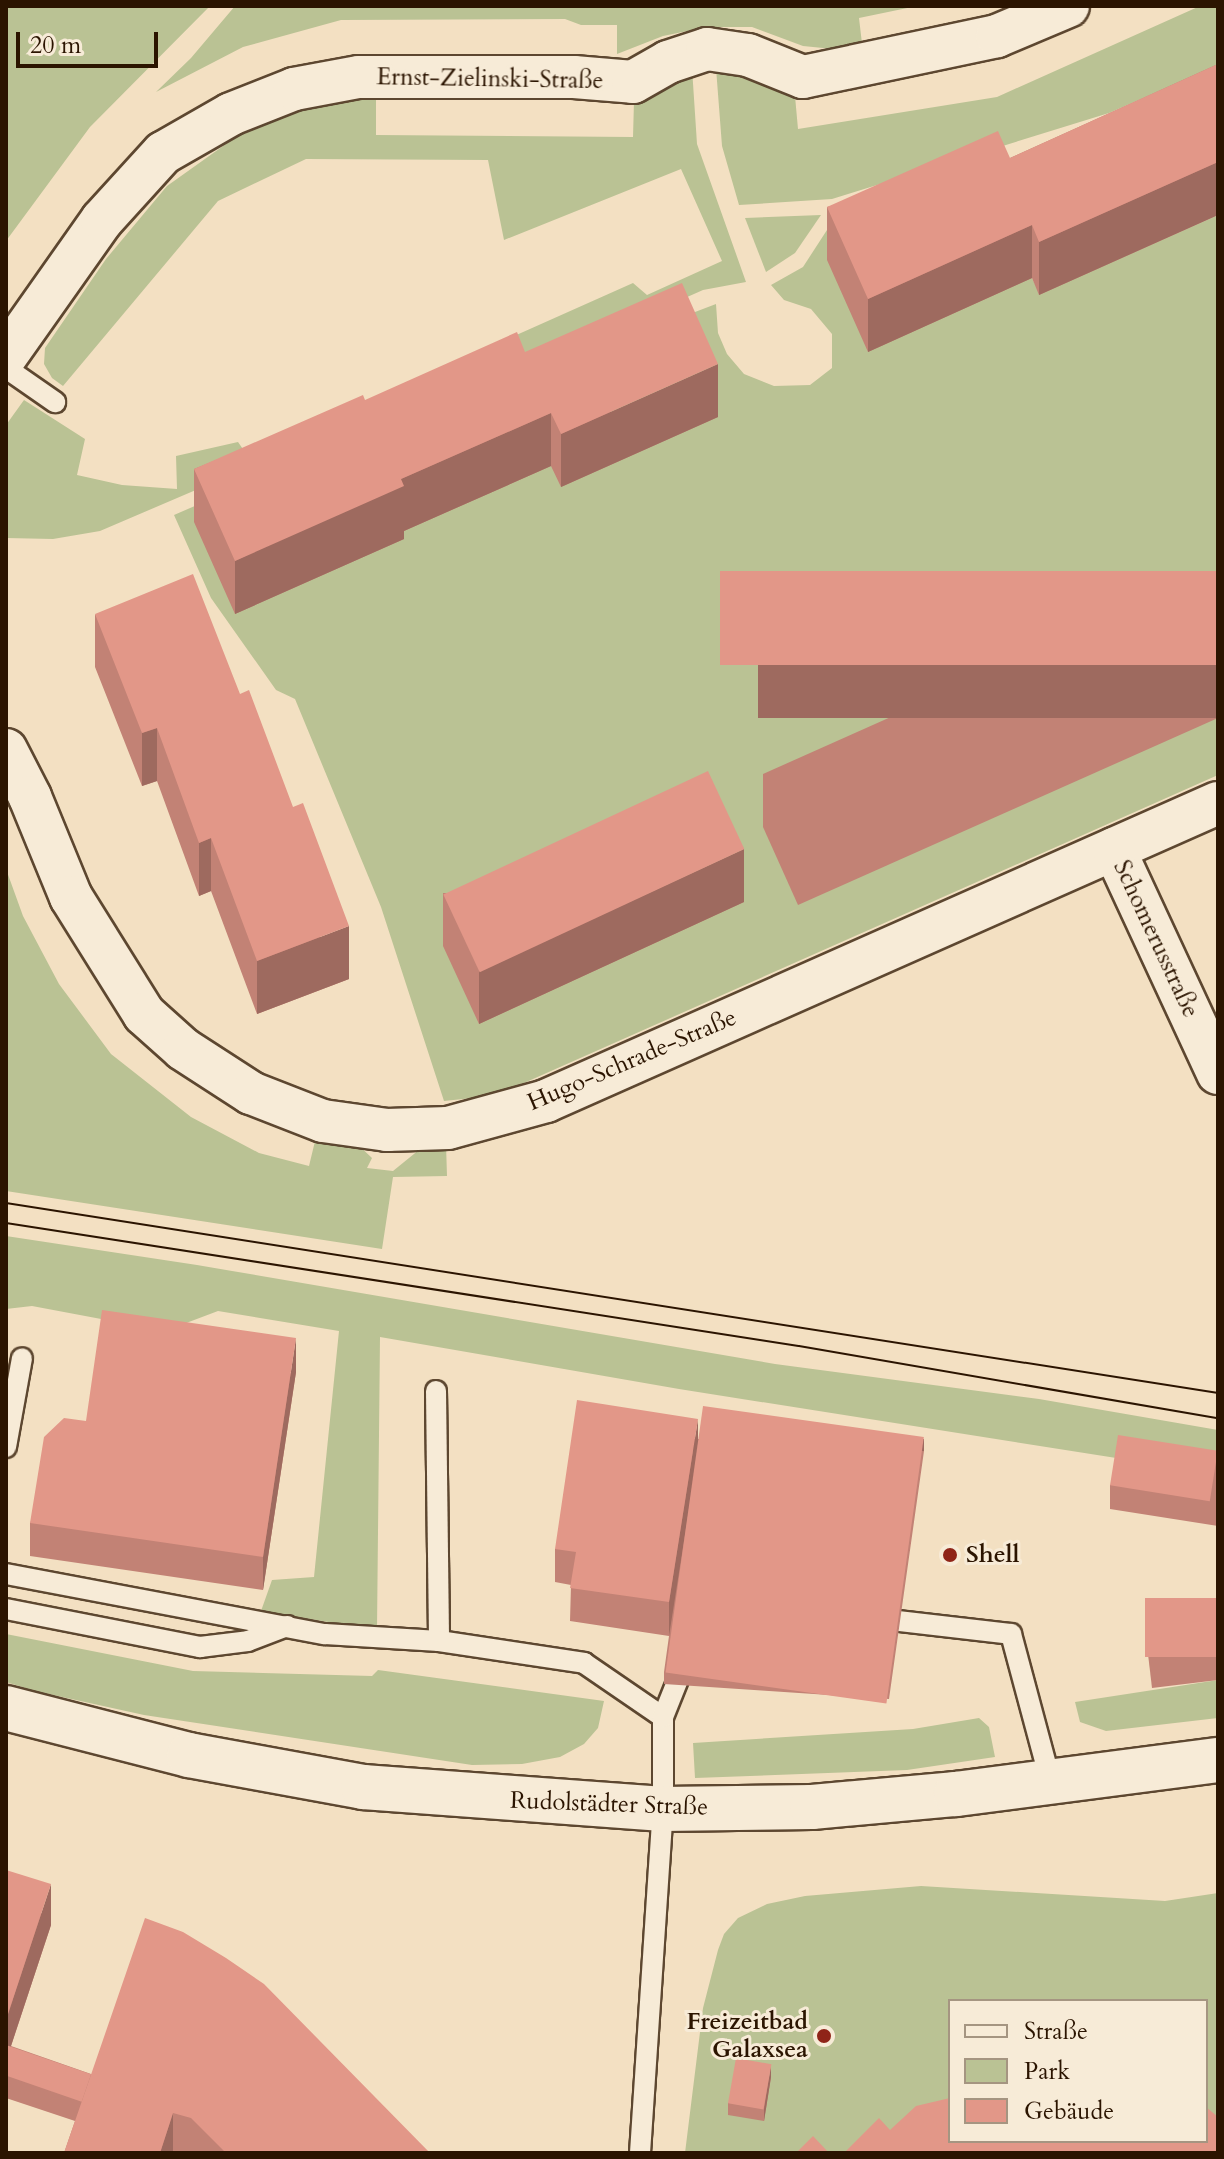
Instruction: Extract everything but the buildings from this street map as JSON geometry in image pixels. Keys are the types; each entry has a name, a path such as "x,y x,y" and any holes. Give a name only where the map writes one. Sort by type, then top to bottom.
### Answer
{"street":[{"name":"Ernst-Zielinski-Straße","path":"6,356 102,220 163,153 231,114 294,89 359,77 574,77 633,82 668,62 707,49 748,55 803,77 997,36 1068,6"},
{"name":"Hugo-Schrade-Straße","path":"6,750 30,797 71,897 144,1014 183,1049 251,1093 323,1121 387,1130 448,1128 546,1101 1218,803"},
{"name":"Schomerusstraße","path":"1114,849 1218,1073"},
{"name":"Rudolstädter Straße","path":"6,1708 189,1755 363,1787 663,1809 812,1807 956,1794 1218,1760"}],"lane":[{"path":"6,368 55,402"},
{"path":"6,1447 22,1358"},
{"path":"436,1391 439,1641"},
{"path":"6,1574 353,1637 439,1641 584,1663 663,1717"},
{"path":"6,1609 200,1647 248,1641 287,1626"},
{"path":"853,1615 1011,1634 1050,1780"},
{"path":"640,2153 663,1809 663,1717 693,1643"}],"green space":[{"path":"6,6 210,6 90,127 6,241"},
{"path":"235,6 917,6 859,18 863,52 803,46 752,27 707,27 663,36 617,54 617,25 581,25 565,19 341,20 243,47 156,92 191,58"},
{"path":"1200,6 1218,6 1218,65 1109,113 832,199 739,205 722,146 716,68 744,68 795,96 798,129 997,97"},
{"path":"692,68 697,144 746,282 703,290 633,321 495,362 100,531 53,539 6,538 6,425 24,400 85,439 77,475 122,485 177,489 176,456 238,442 247,455 633,283 647,295 722,261 681,169 504,240 488,160 306,159 218,201 63,386 52,378 44,364 45,348 106,259 167,186 233,139 293,111 341,101 376,98 376,135 633,137 634,101"},
{"path":"821,215 795,253 766,272 745,218"},
{"path":"1218,215 1218,775 524,1083 482,1097 444,1101 381,907 295,699 276,690 211,598 174,515 499,374 632,336 716,304 718,333 727,354 744,374 774,386 810,385 832,368 832,334 811,309 784,300 771,285 803,267 827,230 1032,278 1040,294"},
{"path":"6,869 23,916 59,984 111,1054 191,1117 259,1153 309,1166 316,1137 354,1141 372,1158 367,1168 393,1171 425,1145 446,1144 447,1176 393,1177 382,1249 6,1191"},
{"path":"6,1236 197,1265 775,1364 1039,1399 1218,1430 1218,1474 679,1389 380,1337 377,1630 261,1611 272,1580 314,1577 339,1331 218,1311 165,1331 32,1306 6,1309"},
{"path":"6,1634 193,1671 372,1676 378,1670 604,1701 598,1728 584,1744 560,1757 522,1764 472,1765 144,1715 35,1691 6,1682"},
{"path":"1218,1680 1218,1718 1106,1731 1080,1722 1075,1702"},
{"path":"979,1718 989,1727 995,1757 907,1770 695,1778 693,1743 913,1729"},
{"name":"Freizeitbad Galaxsea","path":"921,1886 1165,1901 1218,1893 1218,2153 685,2153 703,2008 718,1950 724,1934 738,1918 767,1904 805,1896"}],"tram line":[{"path":"6,1203 1218,1393"},
{"path":"6,1223 799,1346 1218,1418"}],"place":[{"name":"Shell","path":"950,1555"},
{"name":"Freizeitbad Galaxsea","path":"824,2036"}]}
